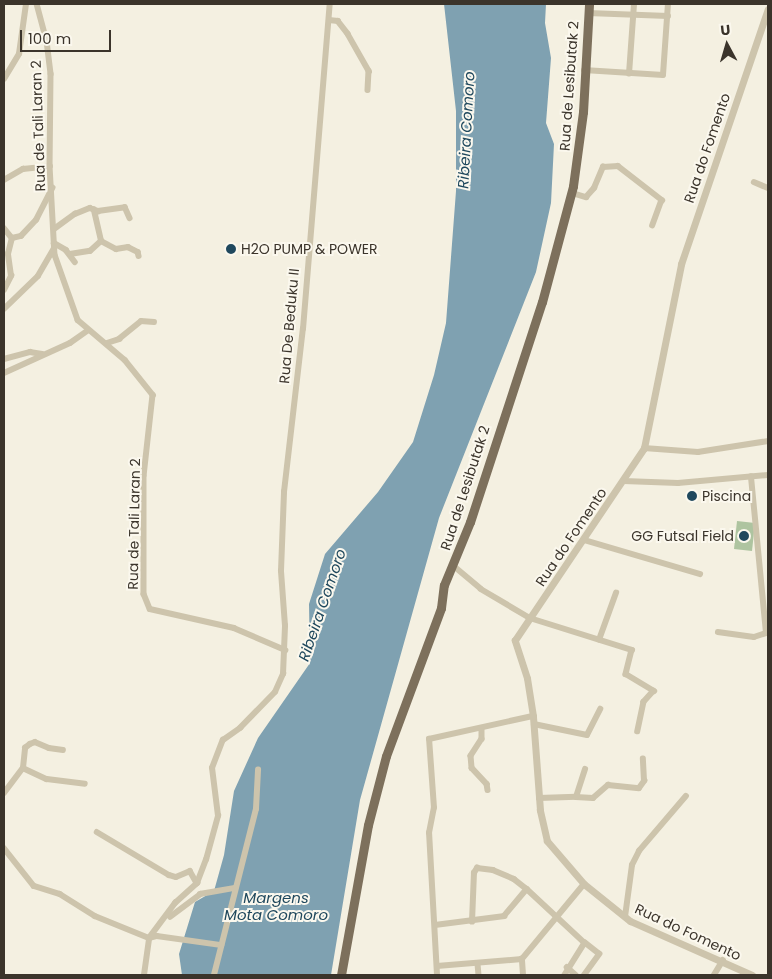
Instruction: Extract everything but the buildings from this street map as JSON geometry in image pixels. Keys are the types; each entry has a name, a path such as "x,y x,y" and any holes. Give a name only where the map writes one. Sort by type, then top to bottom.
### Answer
{"main road":[{"name":"Rua de Lesibutak 2","path":"341,975 376,792 386,756 441,608 444,586 454,566 542,302 572,192 583,112 588,8"}],"street":[{"path":"4,78 20,54 26,4"},
{"name":"Rua de Tali Laran 2","path":"37,4 51,74 50,166 54,245 65,289 78,320 87,331 107,343 146,383 153,395 144,476 144,594 150,609 234,628 285,650"},
{"name":"Rua De Beduku II","path":"197,883 218,816 212,768 218,750 223,740 240,728 275,692 283,674 285,650 281,571 284,492 303,329 330,4"},
{"path":"629,74 634,4"},
{"path":"584,70 663,75 668,4"},
{"path":"588,8 633,15 668,16"},
{"name":"Rua do Fomento","path":"752,975 724,960 625,917 584,884 547,841 539,798 534,720 527,678 515,640 624,481 644,448 682,264 768,9"},
{"path":"329,20 338,21 348,34 369,71 368,90"},
{"path":"4,180 23,169 50,166"},
{"path":"572,192 586,197 594,188 603,167 618,166 662,200 653,225"},
{"path":"754,182 768,188"},
{"path":"12,238 21,236 36,220 52,187"},
{"path":"54,230 75,214 90,208 94,210 125,207 130,218"},
{"path":"94,210 101,241 116,249 128,247 138,252 139,256"},
{"path":"4,228 12,238"},
{"path":"4,290 11,276 8,254 12,238"},
{"path":"70,254 90,251 101,241"},
{"path":"4,309 14,303 38,276 54,245 70,254 75,262"},
{"path":"107,343 119,339 141,321 154,322"},
{"path":"4,373 42,354 70,344 87,331"},
{"path":"4,359 30,352 42,354"},
{"path":"644,448 698,452 768,441"},
{"path":"624,481 678,483 768,475"},
{"path":"718,632 754,637 766,633 750,478"},
{"path":"584,540 700,574"},
{"path":"454,566 481,589 530,618 632,650 626,674 654,691 644,702 638,731"},
{"path":"598,640 616,593"},
{"path":"438,975 429,833 434,808 429,739 534,720 587,735 600,710"},
{"path":"482,728 482,739 471,756 472,768 483,779 488,790"},
{"path":"4,793 23,768 25,748 30,744 36,742 49,748 63,750"},
{"path":"539,798 593,798 608,785 639,788 644,781 643,759"},
{"path":"23,768 47,778 85,784"},
{"path":"576,798 586,769"},
{"path":"214,975 234,888 256,809 258,770"},
{"path":"625,917 632,865 639,851 686,796"},
{"path":"97,832 172,877 190,871 197,883 175,903 164,922"},
{"path":"4,848 34,886 54,892 95,916 149,938 157,936 221,945"},
{"path":"472,922 474,873 477,868 493,870 514,879 599,954 584,975"},
{"path":"523,975 522,959 584,884"},
{"path":"144,975 149,938 164,922 200,894 234,888"},
{"path":"435,925 472,922 504,916 527,889"},
{"path":"564,975 567,967 585,943"},
{"path":"437,966 522,959"},
{"path":"714,975 724,960"},
{"path":"478,964 479,975"},
{"path":"567,967 576,975"}],"green space":[{"name":"GG Futsal Field","path":"737,521 755,523 752,551 734,549"}],"water":[{"name":"Margens Mota Comoro","path":"444,4 546,4 545,23 551,58 546,123 554,144 551,203 536,272 439,518 360,800 331,975 182,975 179,954 195,902 214,891 224,855 234,791 258,738 310,663 309,604 325,554 378,492 413,442 434,375 446,323 456,191 456,111"}],"place":[{"name":"H2O PUMP & POWER","path":"231,249"},
{"name":"Piscina","path":"692,496"},
{"name":"GG Futsal Field","path":"744,536"}],"water label":[{"name":"Ribeira Comoro","path":"466,130"},
{"name":"Ribeira Comoro","path":"322,605"}]}
